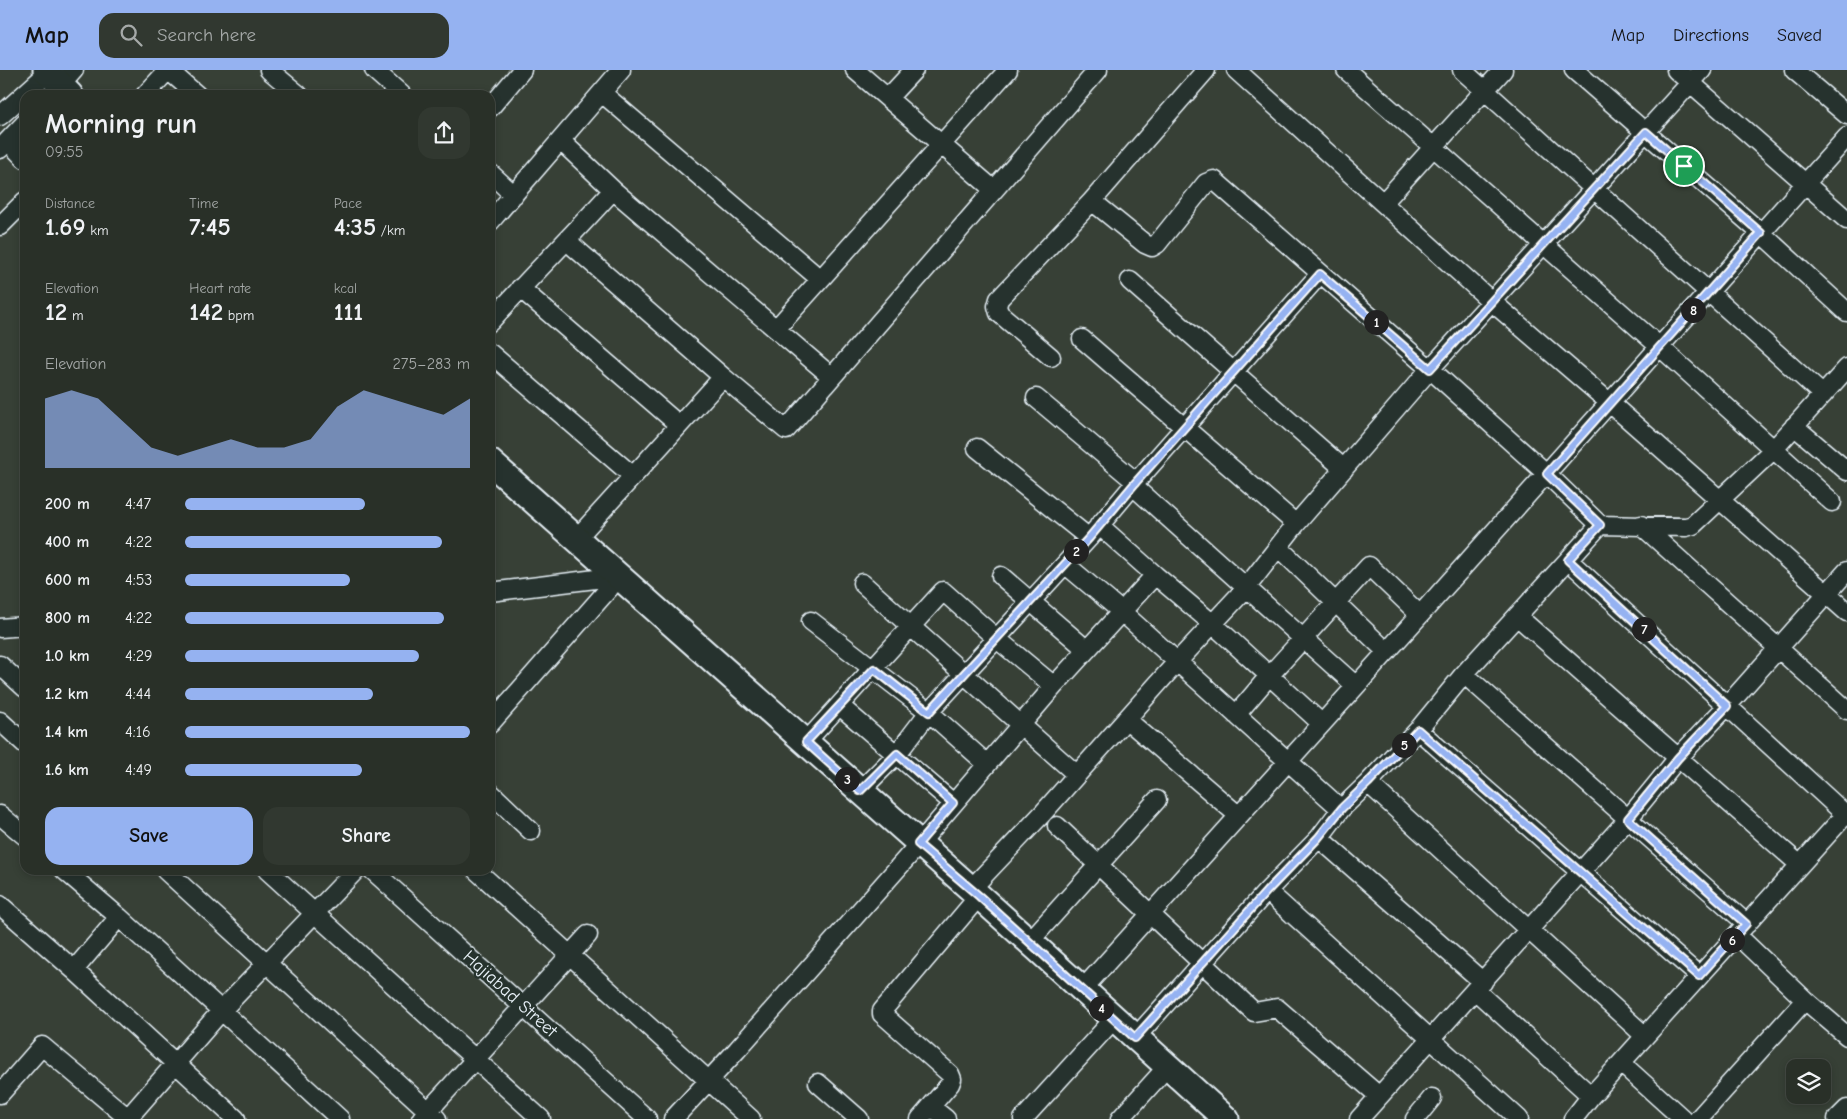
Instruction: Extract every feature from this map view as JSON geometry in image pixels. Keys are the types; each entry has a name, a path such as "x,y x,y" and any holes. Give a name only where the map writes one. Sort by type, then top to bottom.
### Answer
{"street":[{"path":"150,90 168,70 191,90"},
{"path":"269,70 293,90"},
{"path":"374,70 396,90"},
{"path":"495,216 561,142 621,70"},
{"path":"855,70 994,190"},
{"path":"888,98 914,70"},
{"path":"776,329 1008,70"},
{"path":"567,241 786,430 1098,70"},
{"path":"1051,358 999,313 997,306 999,299 1092,201 1206,70"},
{"path":"1236,70 1491,301 1847,612"},
{"path":"1346,70 1660,347 1832,502"},
{"path":"1462,70 1710,291 1823,395"},
{"path":"1383,203 1503,70"},
{"path":"1574,70 1761,233 1847,312"},
{"path":"1676,70 1697,76 1806,183 1847,220"},
{"path":"1794,70 1847,116"},
{"path":"495,101 517,72"},
{"path":"946,1119 926,1113 950,1084 952,1079 950,1074 882,1014 882,1011 975,892 1076,774 1246,588 1296,524 1430,369 1697,76"},
{"path":"41,90 57,80"},
{"path":"602,93 820,279"},
{"path":"0,116 20,103"},
{"path":"20,128 4,145 20,156"},
{"path":"1082,990 1547,474 1847,137"},
{"path":"561,142 613,190 832,377"},
{"path":"495,178 514,194"},
{"path":"1092,201 1144,244 1152,247 1157,244 1206,183 1214,180 1430,369 1547,474 1600,525 1686,527 1693,525 1774,449 1847,368"},
{"path":"495,316 613,190"},
{"path":"0,226 20,206"},
{"path":"860,791 897,754 929,712 1065,564 1320,274"},
{"path":"1130,281 1344,470"},
{"path":"520,288 680,425"},
{"path":"1082,338 1296,524"},
{"path":"495,357 633,476"},
{"path":"577,538 723,377"},
{"path":"1036,398 1135,484 1246,588 1356,686"},
{"path":"1794,426 1847,471"},
{"path":"977,448 1155,575 1213,624 1322,724"},
{"path":"495,466 806,742 918,844 975,892 1226,1119"},
{"path":"1135,1038 1267,891 1318,838 1342,808 1418,730 1464,674 1600,525"},
{"path":"1641,525 1847,710"},
{"path":"1278,547 1387,652"},
{"path":"1568,560 1846,814 1591,1096 1573,1119"},
{"path":"1065,564 1122,612 1288,762 1342,808"},
{"path":"1236,715 1369,566 1420,615"},
{"path":"1359,1119 1628,819 1678,758 1847,571"},
{"path":"673,1119 709,1081 918,844 1054,686 1155,575"},
{"path":"495,591 620,576"},
{"path":"495,718 620,576"},
{"path":"1001,576 1088,650"},
{"path":"862,583 1076,774"},
{"path":"806,742 912,628 943,591 1054,686"},
{"path":"1517,616 1800,865"},
{"path":"811,621 929,712 987,764"},
{"path":"0,628 20,626"},
{"path":"0,665 20,683"},
{"path":"1464,674 1628,819 1742,929 1806,1000 1847,1036"},
{"path":"840,706 953,803"},
{"path":"1126,719 1239,816"},
{"path":"0,721 20,739"},
{"path":"1418,730 1699,976"},
{"path":"1368,783 1645,1036"},
{"path":"495,797 531,831"},
{"path":"1029,942 1157,800"},
{"path":"0,815 20,832"},
{"path":"1057,826 1254,1012 1277,1008 1379,1096"},
{"path":"1318,838 1479,986 1591,1096"},
{"path":"70,875 222,1010 340,1119"},
{"path":"169,875 428,1116 475,1059 588,935"},
{"path":"272,875 541,1119"},
{"path":"0,1094 42,1046 129,1118 222,1010 351,875"},
{"name":"Hajiabad Street","path":"378,875 647,1119"},
{"path":"482,875 751,1119"},
{"path":"1267,891 1519,1119"},
{"path":"0,906 74,970 236,1119"},
{"path":"74,970 119,917"},
{"path":"1698,1119 1806,1000"},
{"path":"1023,1119 1114,1019"},
{"path":"1621,1063 1683,1119"},
{"path":"1120,1119 1167,1066"},
{"path":"818,1082 859,1119"},
{"path":"1415,1119 1432,1098"},
{"path":"1837,1119 1847,1109"}],"route":[{"path":"1646,132 1684,166 1761,233 1547,474 1600,525 1568,560 1727,706 1678,758 1628,819 1746,924 1699,976 1418,730 1342,808 1318,838 1267,891 1135,1038 979,896 918,844 953,803 897,754 860,791 806,742 874,669 929,712 1089,538 1136,482 1320,274 1430,369 1646,132"}]}
